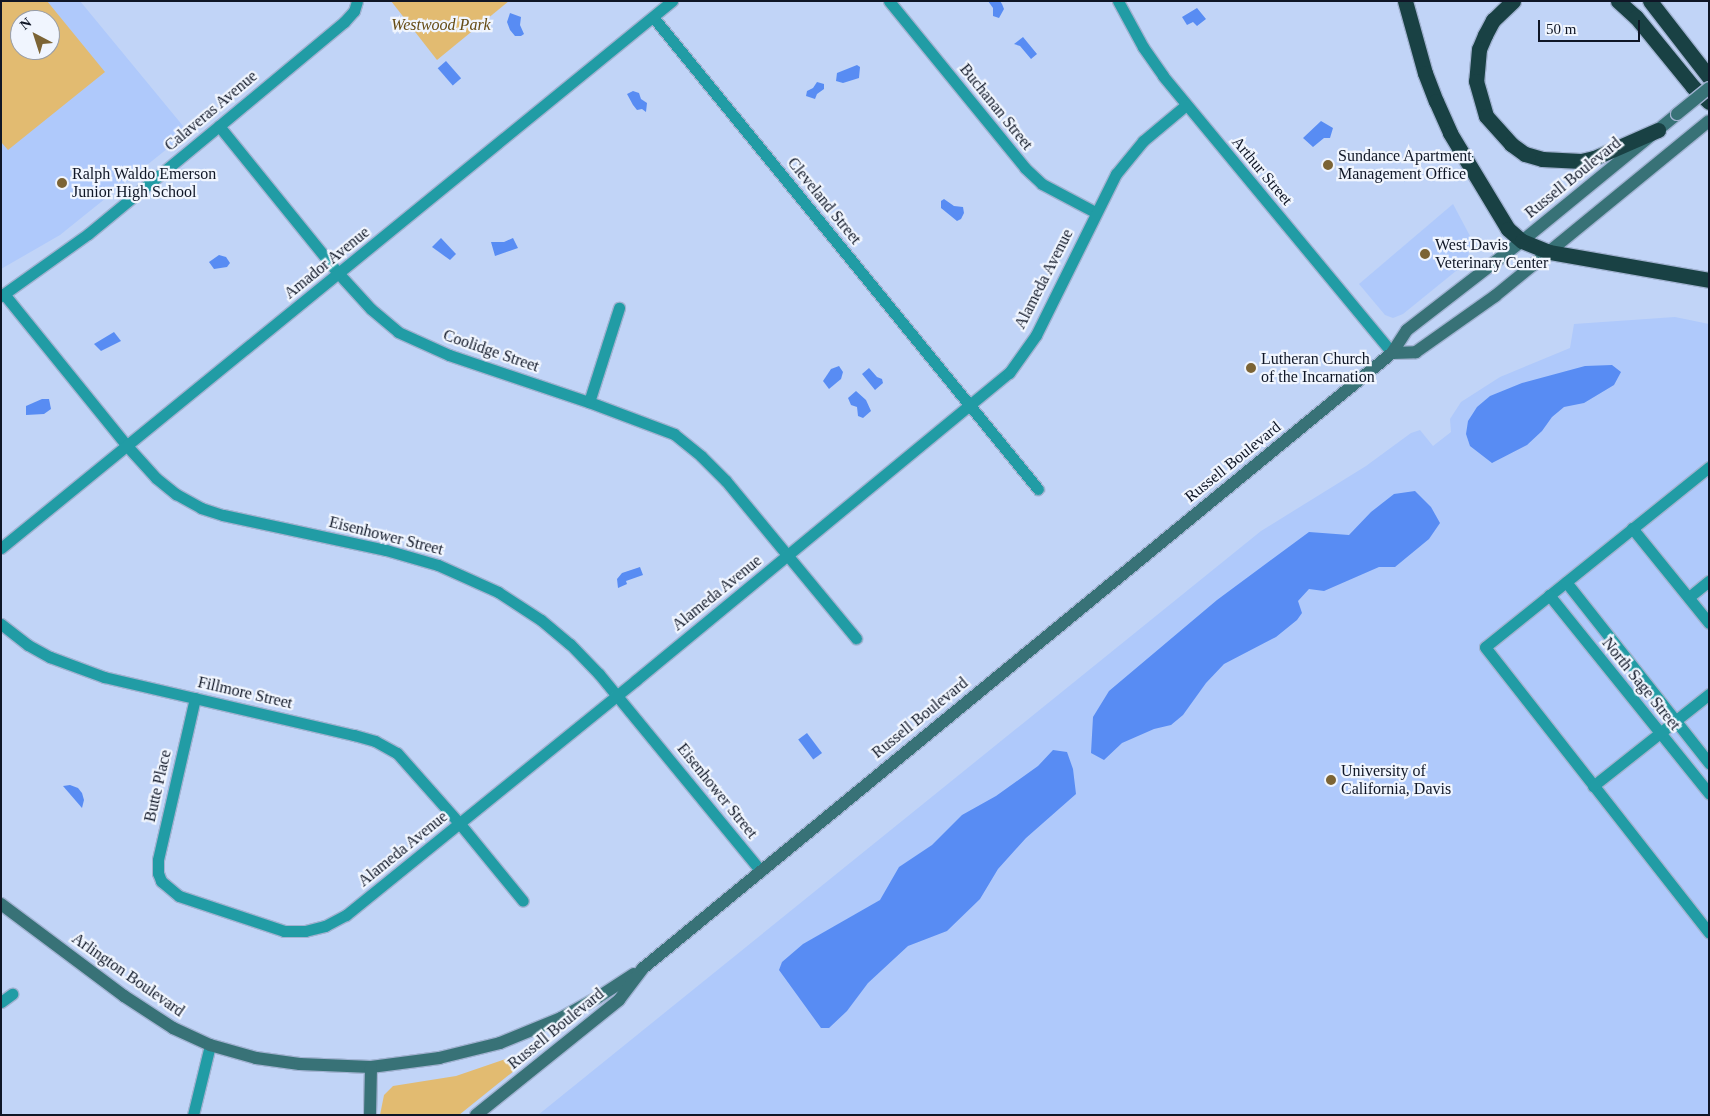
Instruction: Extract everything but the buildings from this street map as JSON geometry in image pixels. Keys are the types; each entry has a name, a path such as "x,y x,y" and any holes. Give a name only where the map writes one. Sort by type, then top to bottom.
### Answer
{"highway":[{"path":"1405,1 1425,73 1450,133 1508,229 1522,241 1549,252 1709,280"},
{"path":"1513,1 1493,20 1485,34 1479,49 1476,80 1486,116 1511,144 1525,154 1542,160 1581,161 1594,158 1658,130"},
{"path":"1618,1 1636,17 1693,87 1709,102"},
{"path":"1650,1 1709,76"}],"main road":[{"name":"Russell Boulevard","path":"476,1115 619,1000 642,969 1392,353 1407,330 1522,241 1709,88"},
{"path":"1392,353 1416,352 1503,290 1709,121"},
{"name":"Arlington Boulevard","path":"1,904 142,1008 173,1028 210,1045 273,1061 300,1064 371,1067 439,1058 500,1043 561,1018 598,998 642,969"},
{"path":"370,1115 371,1067"}],"street":[{"name":"Calaveras Avenue","path":"3,295 88,234 344,22 354,10 356,1"},
{"name":"Amador Avenue","path":"1,548 128,447 672,1"},
{"name":"Buchanan Street","path":"889,1 1025,168 1042,184 1095,212"},
{"name":"Arthur Street","path":"1118,1 1143,47 1186,105 1392,353"},
{"name":"Cleveland Street","path":"653,17 1038,490"},
{"name":"Alameda Avenue","path":"161,881 179,896 284,931 305,931 325,926 346,915 460,824 1009,373 1036,335 1095,212 1128,157 1186,105"},
{"name":"Coolidge Street","path":"219,126 339,274 371,309 398,332 448,356 589,402 674,434 701,456 726,481 856,638"},
{"name":"Eisenhower Street","path":"3,295 128,447 165,486 201,508 224,515 403,554 473,580 524,608 556,632 580,653 761,871"},
{"path":"589,402 618,308"},
{"path":"1707,927 1593,786 1485,647 1709,467"},
{"path":"1632,528 1709,623"},
{"path":"1689,597 1709,581"},
{"name":"North Sage Street","path":"1566,582 1709,763"},
{"name":"North Sage Street","path":"1548,595 1709,793"},
{"name":"Fillmore Street","path":"1,624 28,645 66,665 104,677 375,741 397,753 460,824 523,901"},
{"path":"1593,786 1709,694"},
{"name":"Butte Place","path":"161,881 158,873 158,860 195,698"},
{"path":"1,1002 12,994"},
{"path":"193,1115 210,1045"}],"shaded area":[{"name":"Ralph Waldo Emerson Junior High School","path":"1,1 80,1 188,132 60,235 1,269"},
{"path":"1453,204 1470,236 1471,242 1467,262 1403,314 1393,318 1385,315 1359,284"},
{"name":"University of California, Davis","path":"1675,317 1709,324 1709,1115 538,1115 1261,531 1366,466 1411,433 1420,430 1433,446 1451,432 1450,419 1461,402 1500,377 1570,348 1574,324"}],"green space":[{"path":"1,1 47,1 54,10 10,10 10,60 60,60 60,17 105,72 8,150 1,142"},
{"name":"Westwood Park","path":"391,1 509,1 437,60"},
{"path":"532,1050 535,1054 459,1115 380,1115 384,1095 393,1086 456,1076"}],"water":[{"path":"988,1 1000,1 1002,4 1004,9 999,18 993,16 993,8"},
{"path":"1197,8 1206,19 1197,26 1193,22 1187,25 1182,17"},
{"path":"510,13 521,17 520,25 524,34 521,36 515,36 510,30 507,22"},
{"path":"1023,37 1037,54 1031,59 1020,46 1014,44"},
{"path":"446,61 461,78 453,86 438,68"},
{"path":"857,65 860,67 859,78 843,83 836,81 837,73"},
{"path":"817,82 824,84 824,89 817,94 815,99 806,96 807,91 813,88"},
{"path":"633,91 639,93 641,99 647,103 646,112 642,109 637,110 633,105 627,94"},
{"path":"1321,121 1333,128 1330,138 1324,138 1313,147 1303,138"},
{"path":"944,199 954,206 963,207 964,213 961,219 957,221 941,208 941,201"},
{"path":"441,238 456,254 450,260 432,247"},
{"path":"513,238 518,248 495,256 491,242 504,242"},
{"path":"219,255 226,257 230,263 227,267 214,269 209,262"},
{"path":"114,332 121,341 101,351 94,344"},
{"path":"1612,365 1621,372 1614,385 1584,403 1564,407 1552,417 1542,431 1527,445 1492,463 1470,446 1466,434 1468,421 1477,407 1490,396 1522,383 1585,366"},
{"path":"839,366 843,372 841,379 829,389 823,381 831,369"},
{"path":"869,368 877,377 882,379 883,383 875,390 862,374"},
{"path":"856,391 866,400 871,411 863,418 858,416 857,407 851,405 848,398"},
{"path":"42,399 49,399 51,409 44,414 26,415 26,406"},
{"path":"1415,491 1431,507 1440,523 1429,539 1395,567 1379,567 1324,591 1309,589 1298,601 1302,613 1297,620 1276,637 1224,664 1206,683 1183,715 1171,725 1154,729 1122,743 1104,760 1091,753 1093,717 1109,691 1217,600 1309,532 1349,535 1371,512 1394,494"},
{"path":"640,567 643,575 626,581 627,584 618,588 617,579 622,573"},
{"path":"807,733 822,753 813,760 798,740"},
{"path":"1053,750 1067,752 1073,769 1076,794 1026,838 998,869 980,899 947,931 908,946 868,983 847,1011 829,1028 821,1028 779,970 782,962 803,944 880,900 899,867 932,845 962,815 996,796 1038,766"},
{"path":"70,785 78,788 82,793 84,800 82,808 63,786"}],"place":[{"name":"Sundance Apartment Management Office","path":"1328,165"},
{"name":"Ralph Waldo Emerson Junior High School","path":"62,183"},
{"name":"West Davis Veterinary Center","path":"1425,254"},
{"name":"Lutheran Church of the Incarnation","path":"1251,368"},
{"name":"University of California, Davis","path":"1331,780"}]}
